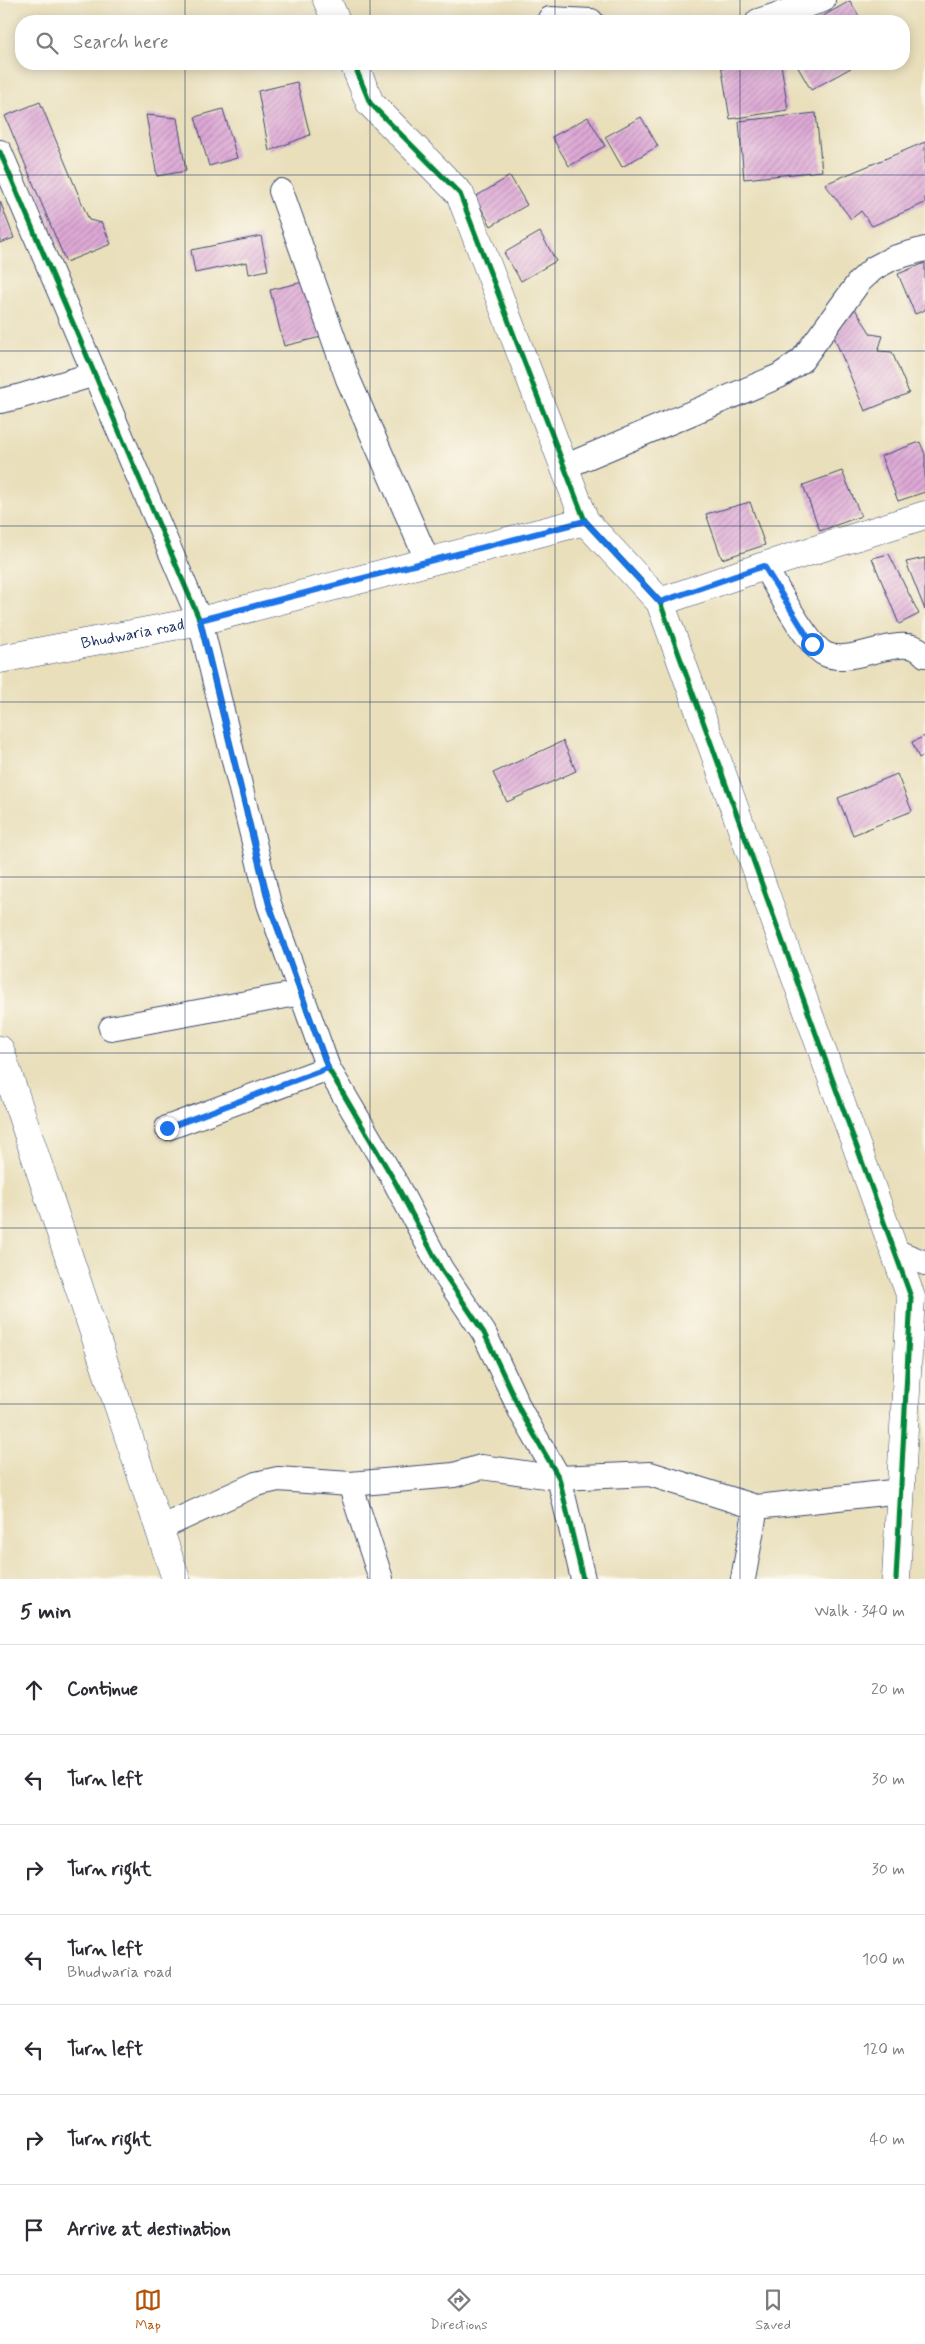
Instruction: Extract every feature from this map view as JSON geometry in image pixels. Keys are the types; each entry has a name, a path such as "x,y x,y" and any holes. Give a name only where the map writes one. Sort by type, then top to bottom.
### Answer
{"street":[{"path":"327,0 333,15"},
{"path":"777,15 823,0"},
{"path":"356,70 370,103 460,194 585,521 660,602 911,1297 896,1579"},
{"path":"0,152 200,620 269,904 328,1068 442,1269 484,1333 521,1412 560,1478 583,1579"},
{"path":"280,191 348,379 428,562"},
{"path":"564,467 779,376 802,360 859,282 874,268 893,258 925,249"},
{"path":"0,401 18,398 95,374"},
{"path":"660,602 764,566 925,515"},
{"name":"Bhudwaria road","path":"0,659 200,620 585,521"},
{"path":"764,566 812,644 825,654 839,658 903,646 921,650 925,655"},
{"path":"111,1028 301,993"},
{"path":"0,1050 176,1579"},
{"path":"167,1128 328,1068"},
{"path":"894,1251 925,1263"},
{"path":"158,1529 256,1484 278,1479 350,1484 454,1475 481,1467 560,1478 650,1474 756,1507 901,1491"},
{"path":"350,1484 381,1579"},
{"path":"743,1579 756,1507"}],"building":[{"path":"850,1 858,15 825,15"},
{"path":"722,70 782,70 788,110 730,119"},
{"path":"799,70 847,70 811,90"},
{"path":"297,82 310,135 269,151 258,91"},
{"path":"40,102 89,220 102,223 111,244 66,262 5,116"},
{"path":"223,109 237,158 209,166 195,117"},
{"path":"816,113 822,171 744,179 739,121"},
{"path":"146,115 177,118 186,171 157,176"},
{"path":"588,117 605,146 569,166 552,137"},
{"path":"641,117 658,146 622,167 605,137"},
{"path":"925,142 925,203 872,226 861,211 851,219 825,184"},
{"path":"510,176 527,205 491,226 475,197"},
{"path":"0,201 14,238 0,243"},
{"path":"540,232 556,261 521,281 504,253"},
{"path":"261,236 268,270 249,274 247,262 195,273 191,250"},
{"path":"925,263 925,310 915,314 898,274"},
{"path":"311,280 325,336 284,346 270,290"},
{"path":"855,309 871,334 883,336 878,351 892,352 909,393 865,411 834,337"},
{"path":"920,442 925,454 925,492 898,501 881,456"},
{"path":"842,471 861,516 820,531 803,485"},
{"path":"750,502 765,545 722,559 706,514"},
{"path":"889,554 919,614 899,624 872,558"},
{"path":"925,558 925,610 906,562"},
{"path":"925,736 925,755 919,758 912,742"},
{"path":"563,741 576,771 507,802 493,773"},
{"path":"897,774 912,811 853,835 838,798"}],"cycle path":[{"path":"356,70 370,103 460,194 585,521 660,602 911,1297 896,1579"},
{"path":"0,152 200,621 269,904 328,1068 394,1180 441,1269 484,1333 521,1412 559,1478 583,1579"}],"route":[{"path":"167,1128 328,1068 269,904 200,620 585,521 660,602 764,566 812,644"}]}
